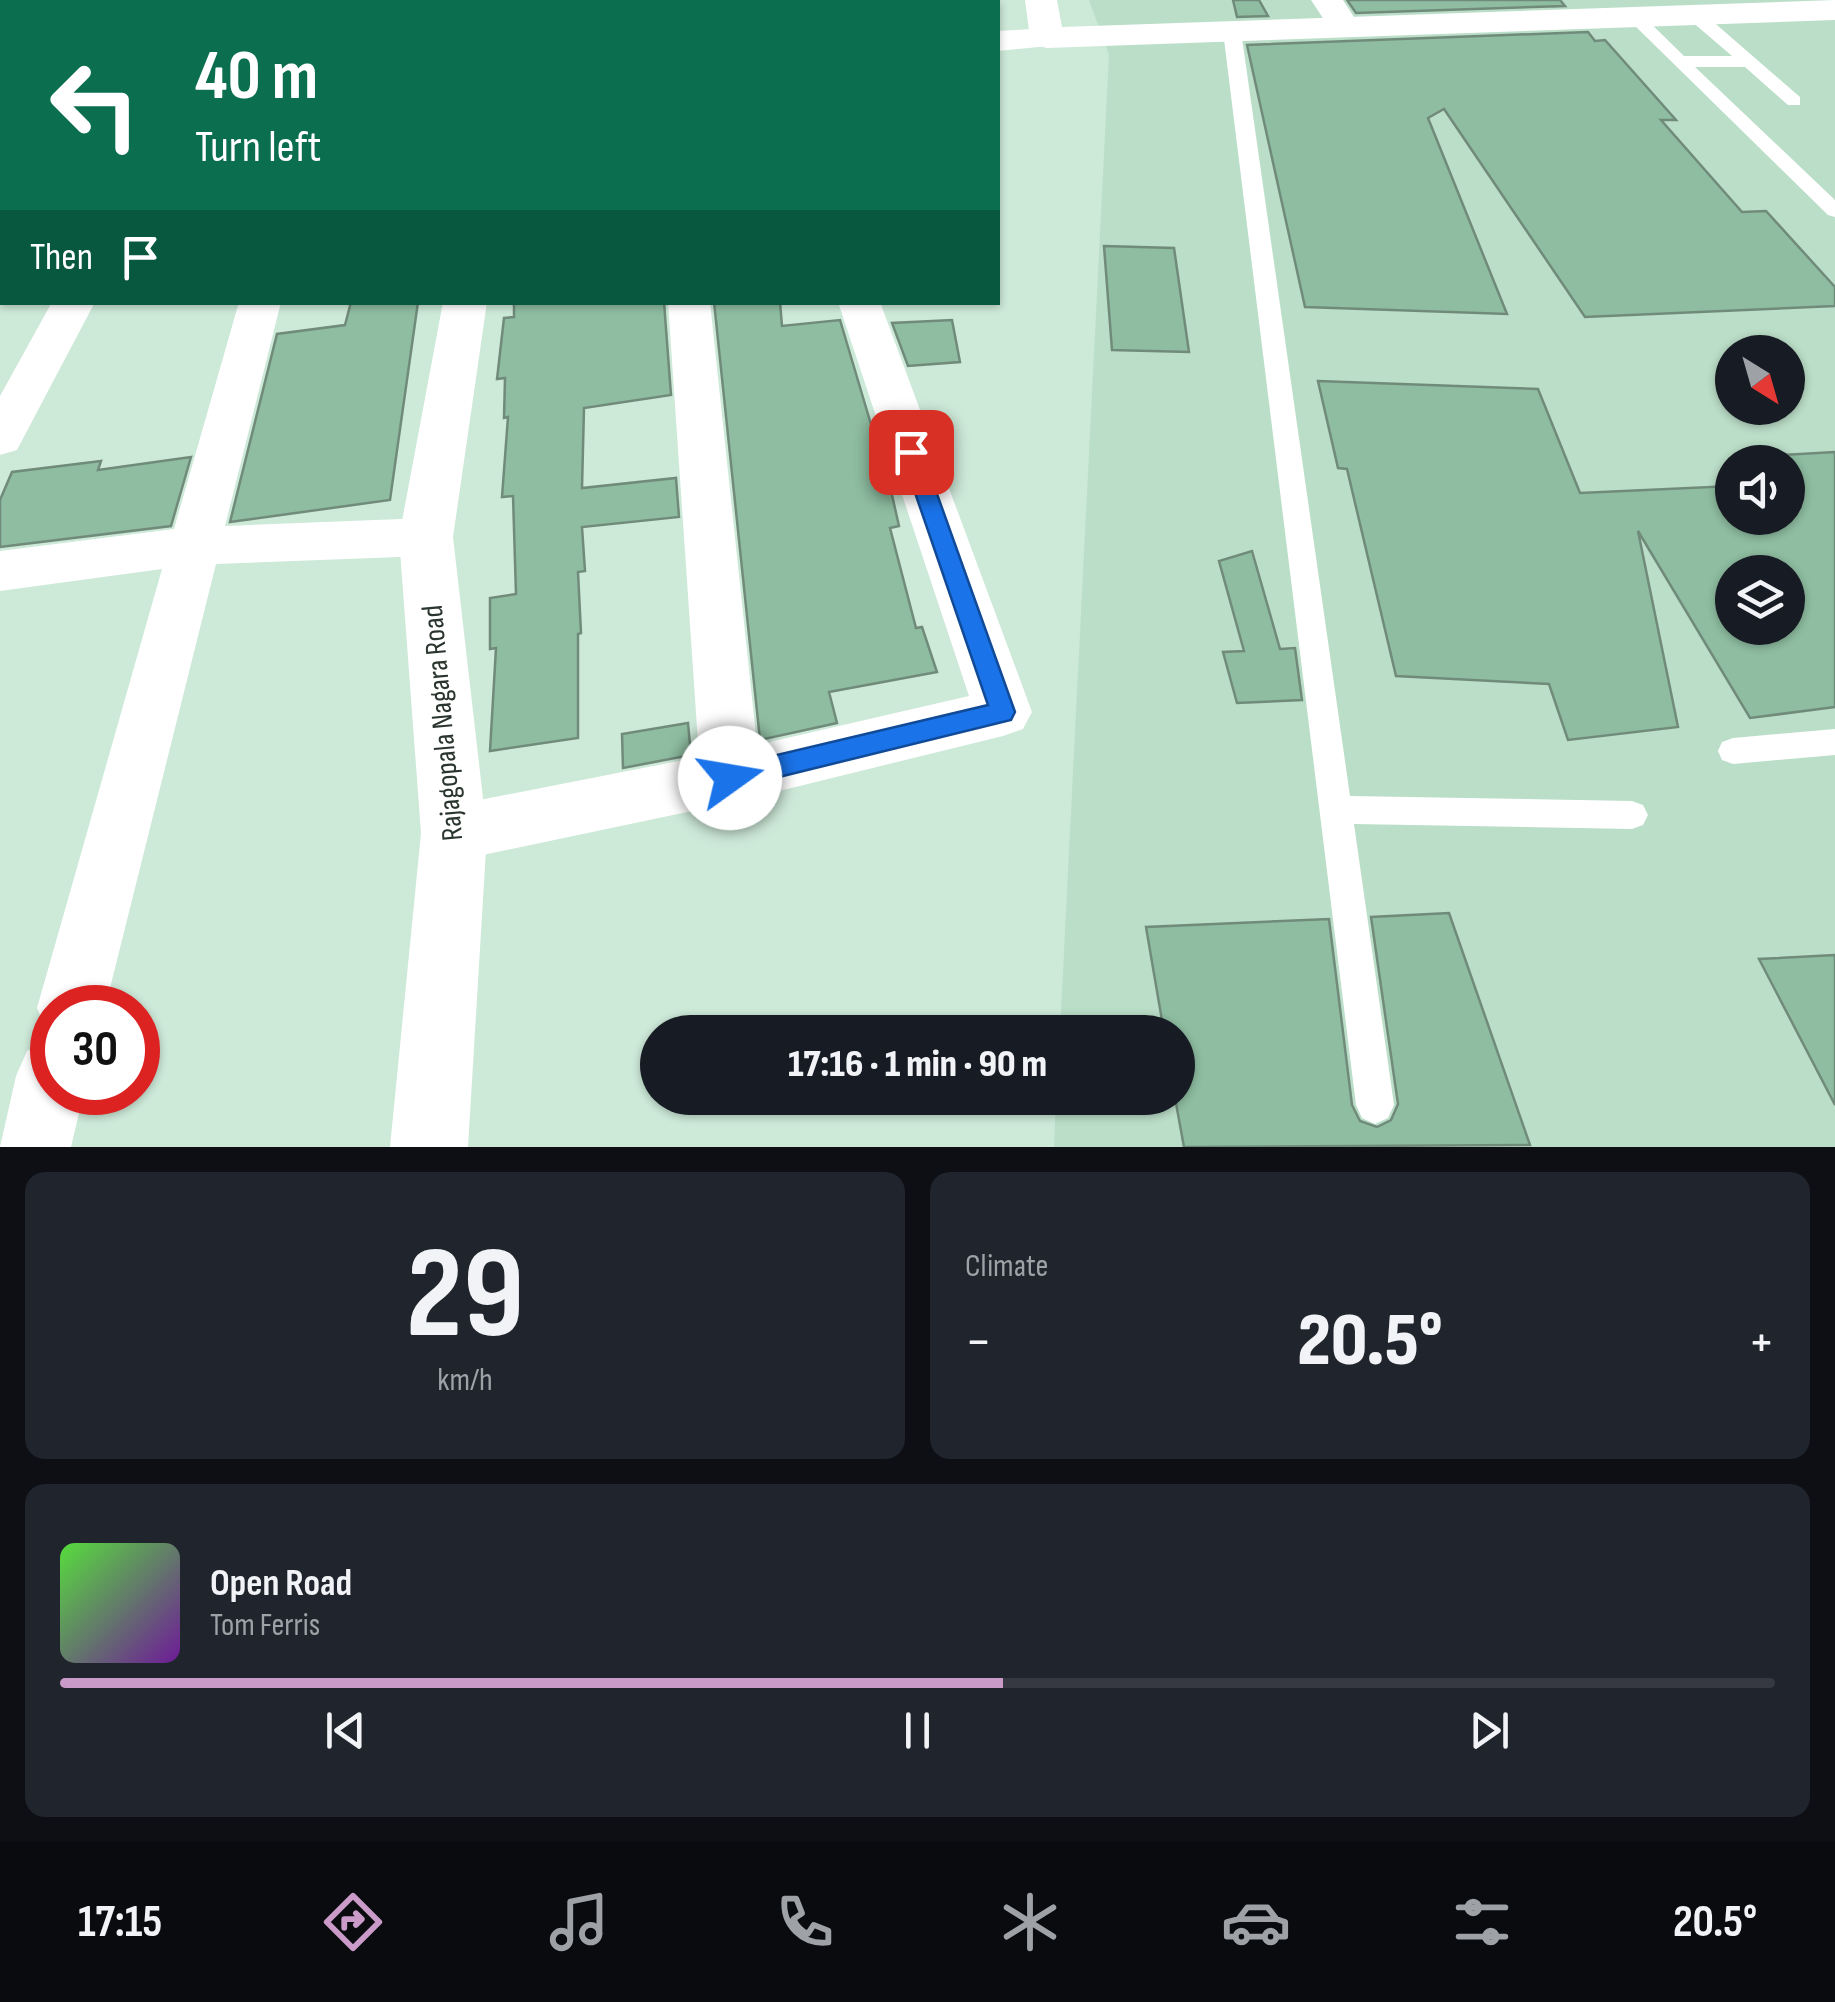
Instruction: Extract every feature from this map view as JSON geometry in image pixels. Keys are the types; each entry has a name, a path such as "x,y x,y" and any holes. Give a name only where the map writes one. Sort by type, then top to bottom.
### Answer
{"main road":[{"path":"1041,0 1047,38 1232,31 1336,14 1635,18 1835,10"},
{"name":"Rajagopala Nagara Road","path":"429,1147 454,833 426,537 465,305"}],"street":[{"path":"1000,41 1047,38"},
{"path":"0,439 72,305"},
{"path":"76,985 259,305"},
{"path":"689,305 730,778"},
{"path":"454,833 730,778 1002,712 860,305"},
{"path":"0,572 192,546 426,537"},
{"path":"34,1147 42,1115"}],"lane":[{"path":"1696,16 1794,101"},
{"path":"1635,18 1835,211"},
{"path":"1232,31 1374,1105"},
{"path":"1680,61 1749,62"},
{"path":"1733,751 1835,742"},
{"path":"1338,810 1632,814"}],"shaded area":[{"path":"1089,0 1835,0 1835,1147 1054,1147 1055,1115 1195,1115 1195,1015 1061,1015 1109,55"}],"building":[{"path":"1233,0 1259,0 1268,16 1237,17"},
{"path":"1347,0 1560,0 1565,6 1356,13"},
{"path":"1588,32 1595,41 1605,40 1676,120 1661,120 1742,212 1766,211 1835,287 1835,306 1585,317 1444,109 1428,118 1507,314 1305,307 1247,45"},
{"path":"1104,246 1174,248 1189,352 1112,350"},
{"path":"350,305 418,305 390,500 230,522 277,334 345,325"},
{"path":"514,305 664,305 671,395 584,408 582,488 676,478 679,517 582,527 585,571 578,572 578,738 490,751 496,648 490,649 490,598 516,594 513,496 502,497 508,417 504,418 505,378 497,379 504,318 514,317"},
{"path":"714,305 780,305 782,326 840,320 892,495 899,526 890,528 916,628 922,627 937,672 829,692 837,723 760,740"},
{"path":"952,320 960,362 908,366 892,323"},
{"path":"1318,381 1538,389 1580,493 1715,487 1715,535 1805,535 1805,454 1835,452 1835,707 1750,718 1638,531 1678,727 1568,740 1549,684 1396,676 1347,469 1338,468"},
{"path":"191,457 171,526 0,547 0,500 12,472 101,461 98,470"},
{"path":"1252,551 1280,649 1295,648 1302,700 1237,703 1223,652 1244,651 1219,561"},
{"path":"688,723 691,755 623,768 622,734"},
{"path":"1449,913 1530,1145 1184,1147 1178,1115 1195,1115 1195,1015 1161,1015 1146,927 1329,919 1352,1105 1360,1121 1377,1127 1391,1120 1398,1104 1371,917"},
{"path":"1835,955 1835,1105 1759,959"}],"route":[{"path":"730,778 1002,712 911,452"}]}
